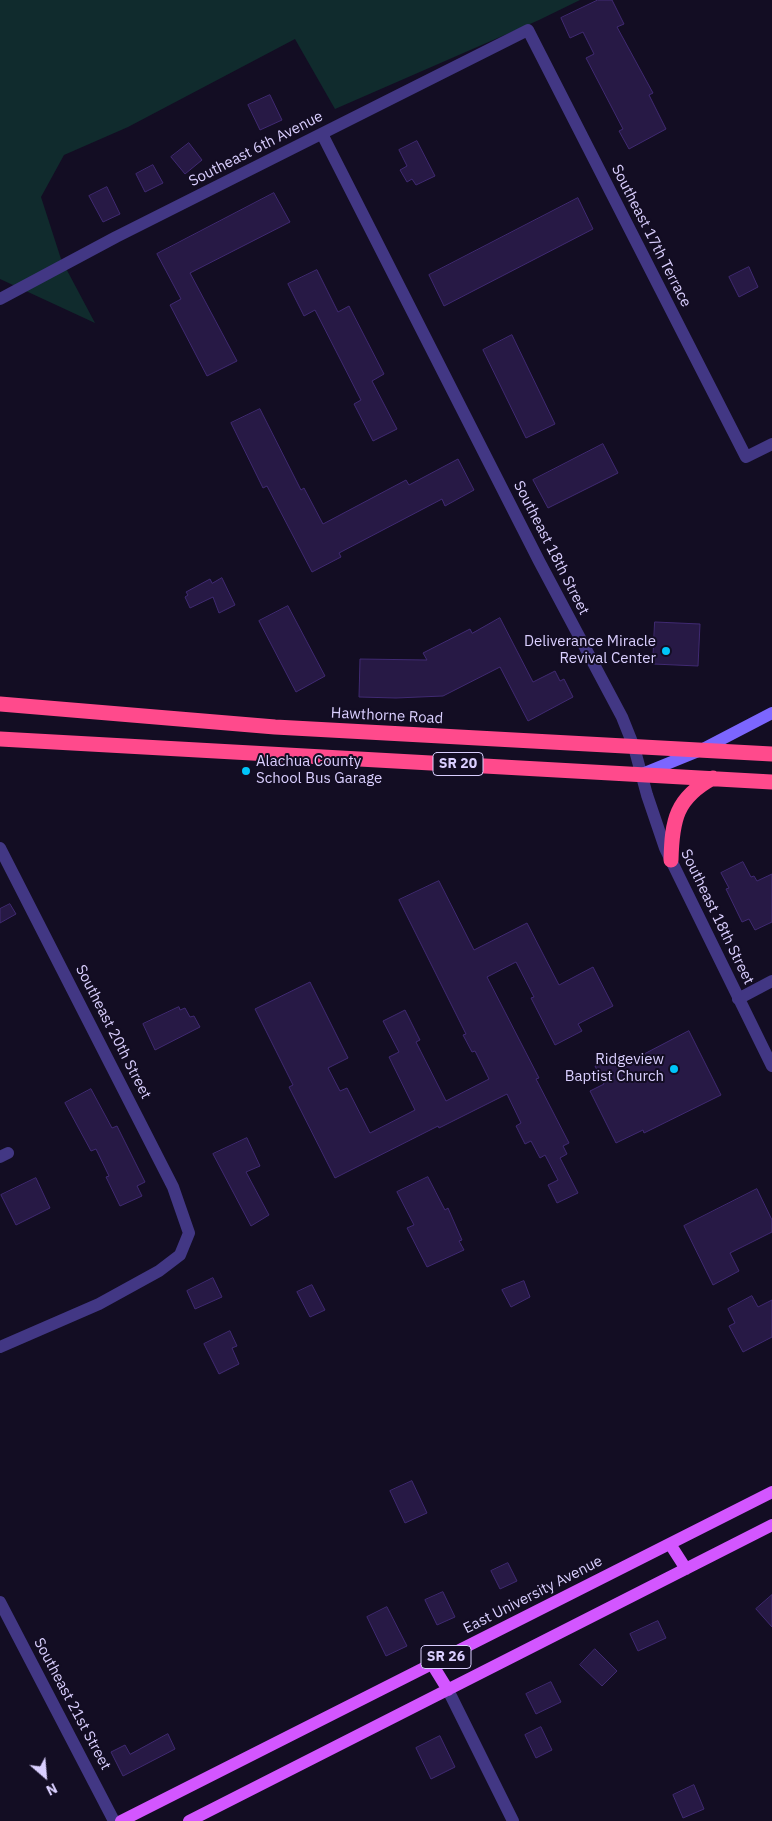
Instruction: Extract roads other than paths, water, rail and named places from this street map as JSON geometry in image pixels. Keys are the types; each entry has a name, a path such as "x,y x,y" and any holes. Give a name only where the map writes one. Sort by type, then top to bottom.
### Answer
{"highway":[{"name":"Hawthorne Road","path":"0,704 275,727 772,754"},
{"name":"SR 20","path":"0,739 772,782"},
{"path":"671,860 673,833 678,811 689,794 713,778"}],"main road":[{"name":"East University Avenue","path":"120,1821 772,1492"},
{"name":"SR 26","path":"189,1821 772,1525"},
{"path":"670,1544 686,1569"},
{"path":"432,1664 448,1690"}],"street":[{"name":"Southeast 6th Avenue","path":"0,299 125,233 528,30"},
{"name":"Southeast 17th Terrace","path":"528,30 746,457 772,444"},
{"name":"Southeast 18th Street","path":"322,134 539,561 622,717 634,747 660,835 772,1066"},
{"path":"642,774 701,750 772,713"},
{"name":"Southeast 20th Street","path":"0,848 169,1178 189,1234 180,1256 159,1271 99,1304 0,1347"},
{"path":"738,999 772,982"},
{"name":"Southeast 21st Street","path":"0,1602 114,1821"},
{"path":"448,1690 513,1821"}],"place":[{"name":"Deliverance Miracle Revival Center","path":"666,651"},
{"name":"Alachua County School Bus Garage","path":"246,771"},
{"name":"Ridgeview Baptist Church","path":"674,1069"}]}
